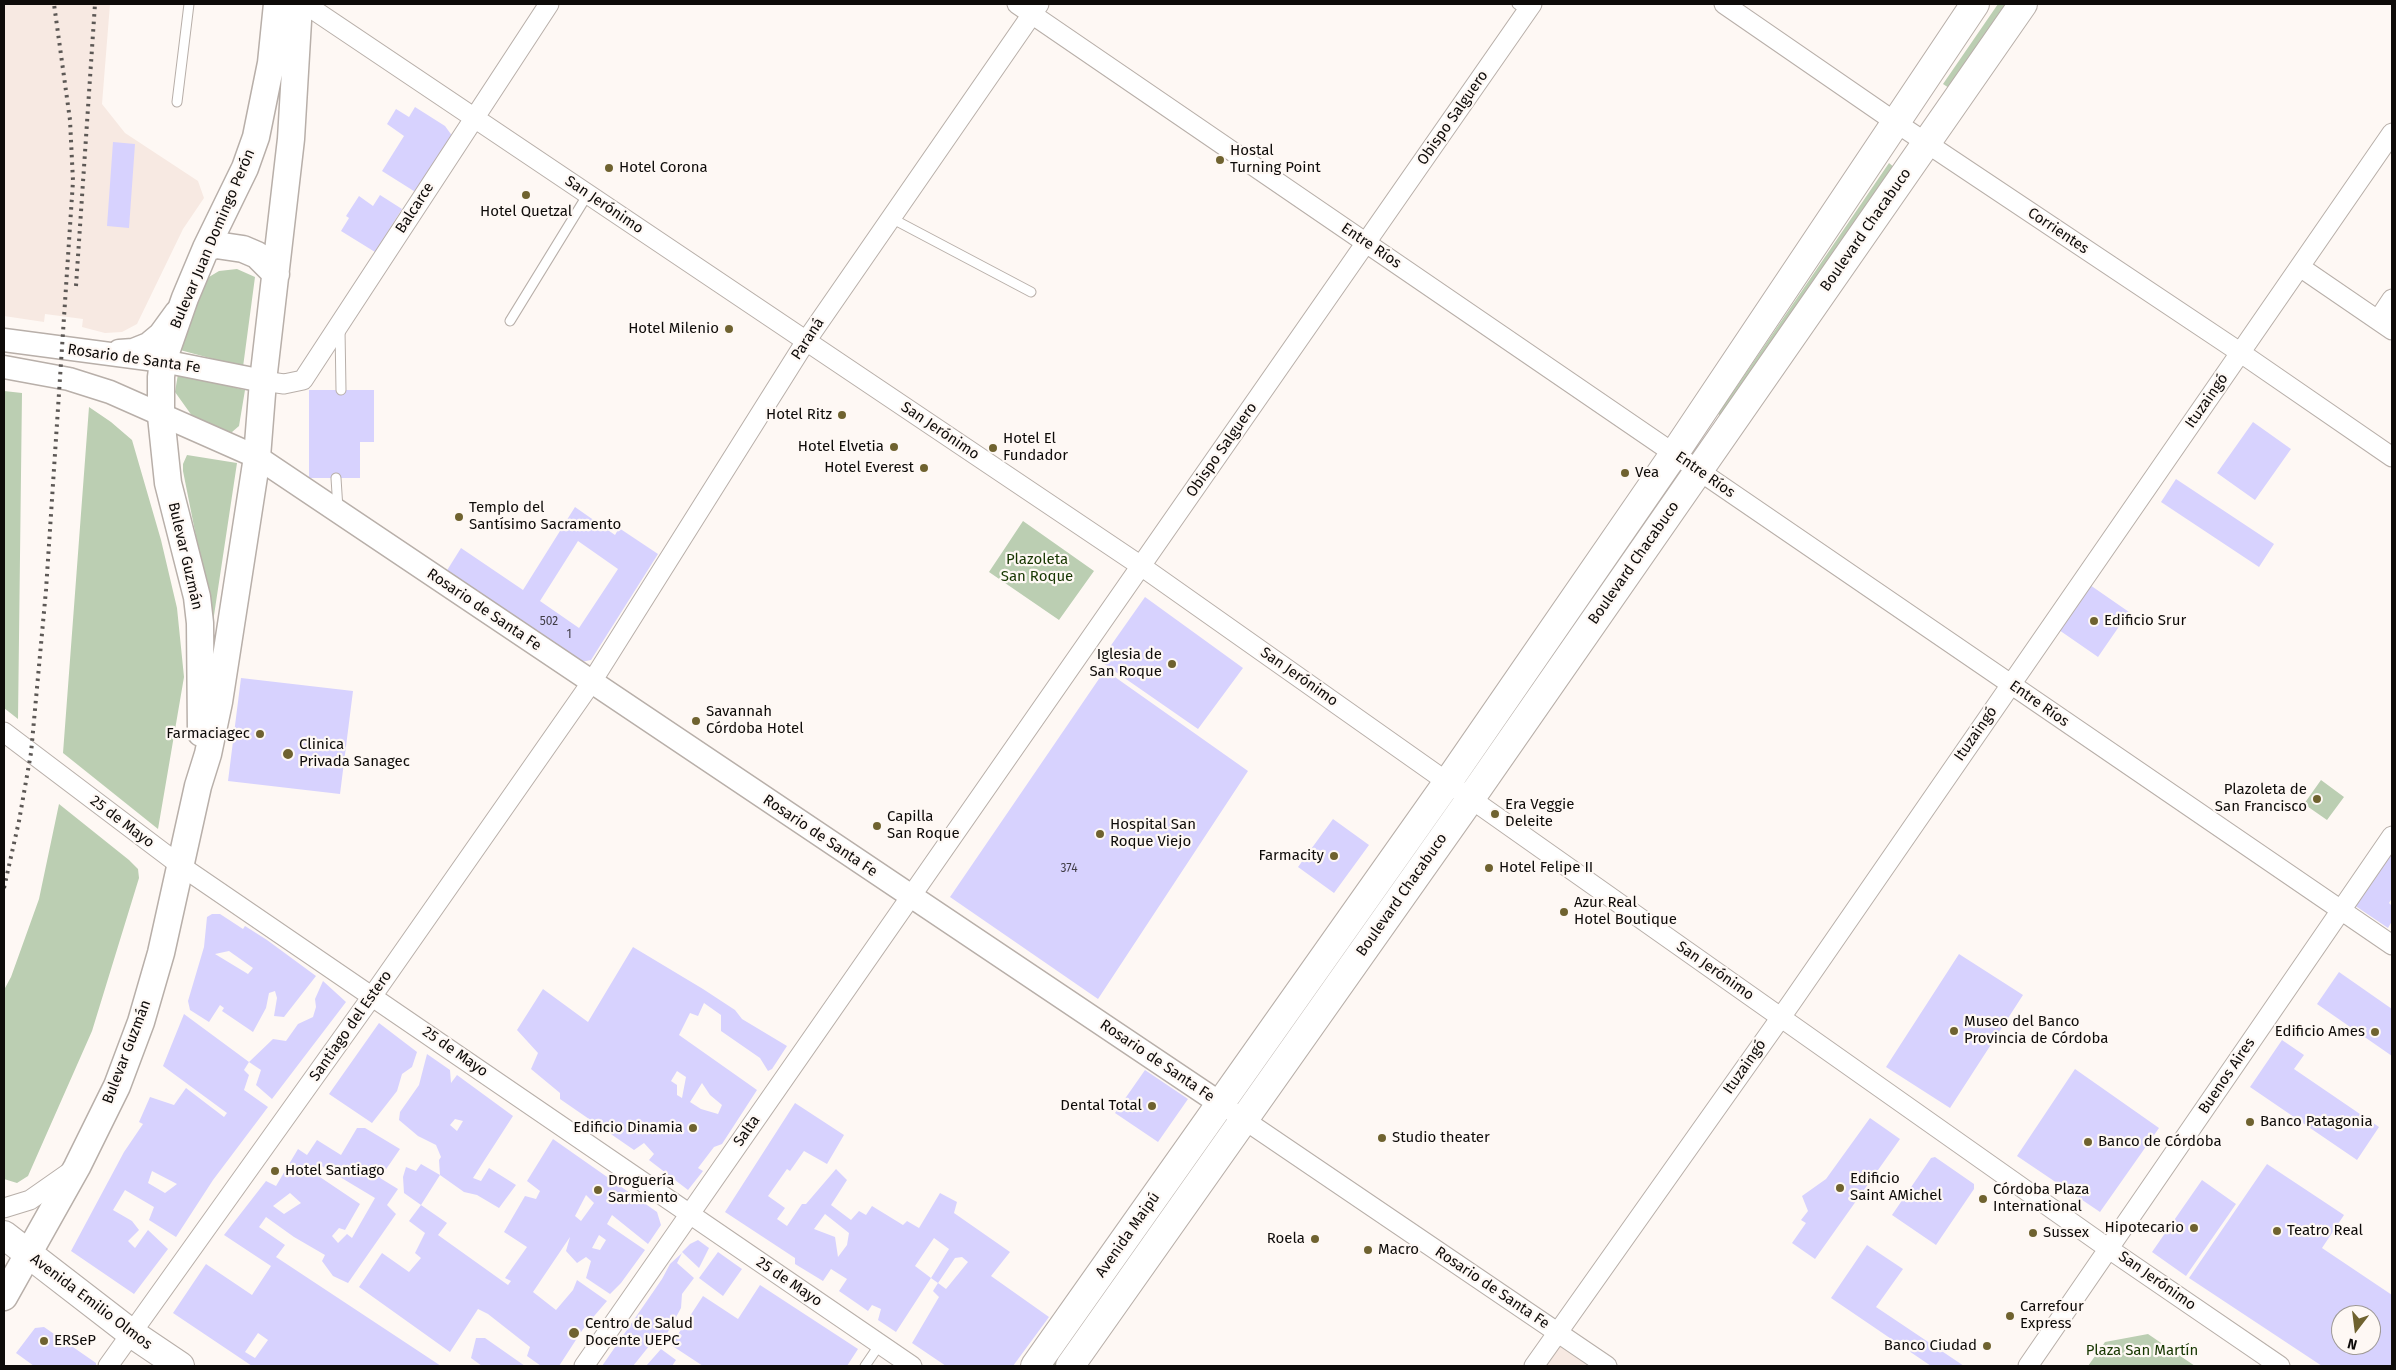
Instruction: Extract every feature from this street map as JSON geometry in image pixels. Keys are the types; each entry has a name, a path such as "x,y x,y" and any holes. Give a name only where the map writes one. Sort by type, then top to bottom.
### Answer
{"main road":[{"name":"Bulevar Juan Domingo Perón","path":"161,416 163,361 185,298 206,248 245,168 256,136 272,63 277,4"},
{"path":"263,381 291,139 300,4"},
{"name":"Boulevard Chacabuco","path":"1221,1104 1448,782 1674,454 1975,4"},
{"name":"Boulevard Chacabuco","path":"1243,1120 1471,798 2023,4"},
{"path":"206,248 216,245 243,249 257,255 276,274"},
{"name":"Bulevar Guzmán","path":"4,1297 77,1167 116,1086 141,1022 161,953 198,786 219,702 257,457 263,381"},
{"name":"Bulevar Guzmán","path":"161,416 168,483 197,597 200,623 201,737 198,786"},
{"name":"Avenida Maipú","path":"1035,1366 1221,1104"},
{"name":"Avenida Maipú","path":"1070,1366 1243,1120"},
{"name":"Avenida Emilio Olmos","path":"4,1235 132,1333 180,1366"}],"street":[{"name":"San Jerónimo","path":"306,4 1141,566 2280,1366"},
{"name":"Balcarce","path":"263,381 284,384 303,380 550,4"},
{"name":"Corrientes","path":"1724,4 1896,123 2241,352 2392,457"},
{"name":"Obispo Salguero","path":"910,896 1366,243 1525,6"},
{"name":"Entre Ríos","path":"1029,7 1366,243 2392,945"},
{"name":"Paraná","path":"590,683 806,341 891,218 1029,7"},
{"name":"Ituzaingó","path":"1534,1366 1781,1017 2392,133"},
{"path":"2300,267 2385,325 2392,300"},
{"path":"98,353 133,350 148,344 170,323 185,298"},
{"name":"Rosario de Santa Fe","path":"4,340 163,361 263,381"},
{"name":"Rosario de Santa Fe","path":"4,367 69,379 110,392 257,457 590,683 1221,1104 1606,1366"},
{"name":"Santiago del Estero","path":"108,1366 372,995 590,683"},
{"name":"25 de Mayo","path":"4,732 181,866 912,1366"},
{"name":"Buenos Aires","path":"2028,1366 2392,836"},
{"name":"Salta","path":"584,1366 910,896"},
{"path":"4,1208 20,1204 35,1197 77,1167"}],"lane":[{"path":"178,102 189,4"},
{"path":"510,321 588,194"},
{"path":"891,218 1030,292"},
{"path":"340,322 340,390"},
{"path":"336,478 338,512"},
{"path":"865,1366 880,1344"}],"shaded area":[{"path":"4,4 110,4 102,104 125,133 198,181 204,198 183,229 137,324 122,332 105,333 82,327 83,319 45,314 44,322 4,316"},
{"path":"1557,1333 1607,1366 1534,1366"}],"green space":[{"path":"1998,4 2006,4 1949,88 1943,84"},
{"path":"1889,163 1895,168 1724,418 1718,414"},
{"path":"237,269 255,277 243,367 180,350 204,280 219,271"},
{"path":"178,374 245,390 239,426 232,432 212,431 195,420 175,392"},
{"path":"4,391 22,393 18,719 4,708"},
{"path":"89,407 132,440 161,540 177,608 184,677 158,829 63,753"},
{"path":"187,455 237,463 213,622 183,471 183,464"},
{"path":"1665,488 1671,492 1500,743 1494,739"},
{"name":"Plazoleta San Roque","path":"1023,521 1094,571 1059,620 989,572"},
{"path":"2321,780 2344,797 2327,820 2304,804"},
{"path":"59,804 129,860 138,869 139,878 92,1031 28,1176 17,1183 4,1179 4,990 11,977 39,899"},
{"path":"1201,1146 1206,1150 1059,1366 1050,1366"},
{"name":"Plaza San Martín","path":"2148,1334 2195,1366 2088,1366 2105,1342"}],"building":[{"path":"415,107 445,126 453,137 417,193 382,171 404,136 387,124 396,109 409,117"},
{"path":"113,142 135,144 129,228 107,226"},
{"path":"380,195 402,209 375,252 341,231 349,218 346,216 359,196 373,206"},
{"path":"309,390 374,390 374,442 360,442 360,478 309,478"},
{"path":"2253,422 2291,449 2255,500 2217,473"},
{"path":"2176,479 2274,544 2259,567 2161,502"},
{"path":"575,507 615,535 619,528 658,554 591,660 581,662 446,572 461,548 523,590","holes":["578,541 618,569 579,628 540,601"]},
{"name":"Edificio Srur","path":"2090,585 2129,612 2098,657 2059,630"},
{"name":"Iglesia de San Roque","path":"1145,597 1243,668 1198,729 1100,661"},
{"name":"Hospital San Roque Viejo","path":"1105,670 1248,771 1098,999 950,897"},
{"name":"Clinica Privada Sanagec","path":"241,678 353,691 340,794 228,781"},
{"name":"Farmacity","path":"1333,819 1369,845 1334,893 1298,867"},
{"path":"2392,849 2392,898 2389,903 2392,906 2392,921 2388,928 2354,905"},
{"path":"212,914 220,914 243,929 245,926 316,976 284,1017 274,1016 277,998 275,991 269,993 266,1008 253,1032 222,1011 224,1008 220,1005 209,1022 190,1010 188,1001 204,947 207,917","holes":["229,951 253,968 248,974 215,954"]},
{"path":"633,947 703,989 735,1010 742,1019 787,1046 772,1069 768,1071 760,1058 721,1031 721,1015 704,1003 698,1016 690,1013 679,1035 757,1090 722,1144 714,1147 698,1168 703,1171 688,1190 649,1160 654,1154 644,1143 634,1150 560,1099 560,1093 531,1069 538,1053 517,1030 543,989 588,1022","holes":["677,1071 686,1077 682,1098 677,1095 677,1085 671,1081","702,1083 710,1095 722,1105 718,1114 701,1109 690,1102"]},
{"name":"Museo del Banco Provincia de Córdoba","path":"1959,954 2023,995 1950,1108 1886,1067"},
{"name":"Edificio Ames","path":"2339,972 2392,1009 2392,1056 2317,1004"},
{"path":"323,981 346,1002 272,1099 256,1085 261,1070 249,1062 273,1039 286,1041 298,1024 313,1017 316,1007 315,999"},
{"path":"184,1014 249,1062 244,1070 249,1075 244,1090 268,1107 213,1180 176,1237 149,1220 154,1207 125,1190 113,1210 132,1221 139,1230 128,1241 135,1248 148,1230 168,1249 134,1294 71,1251 124,1152 143,1124 139,1122 150,1097 174,1105 186,1088 224,1117 227,1113 163,1066","holes":["152,1171 177,1184 165,1193 148,1183"]},
{"path":"379,1023 417,1052 412,1067 402,1074 397,1091 372,1123 329,1094"},
{"path":"2282,1040 2304,1055 2294,1069 2379,1127 2357,1160 2250,1087"},
{"path":"427,1054 450,1070 451,1083 457,1075 513,1116 473,1178 481,1181 489,1168 516,1185 499,1208 477,1195 464,1192 440,1175 439,1160 441,1157 436,1145 418,1136 399,1120 400,1112 419,1085","holes":["455,1119 463,1121 457,1131 450,1125"]},
{"name":"Banco de Córdoba","path":"2075,1069 2159,1128 2100,1212 2017,1156"},
{"name":"Dental Total","path":"1145,1070 1188,1099 1158,1142 1115,1113"},
{"path":"795,1103 844,1135 827,1164 804,1151 790,1171 787,1169 768,1196 785,1208 777,1219 787,1226 802,1204 806,1204 836,1169 847,1180 831,1205 851,1220 859,1211 866,1215 872,1206 903,1225 907,1221 919,1228 940,1193 957,1202 954,1213 1010,1252 991,1276 1049,1317 1013,1366 946,1366 912,1343 939,1297 933,1291 938,1283 931,1278 896,1332 878,1320 881,1309 872,1305 868,1311 839,1291 847,1279 831,1269 823,1281 795,1264 795,1258 725,1212","holes":["825,1214 849,1233 847,1245 838,1257 835,1237 814,1229","934,1238 949,1249 931,1278 915,1266","962,1257 968,1262 946,1289 938,1283 955,1258"]},
{"name":"Edificio Saint AMichel","path":"1870,1118 1900,1139 1815,1259 1792,1243 1806,1223 1801,1220 1808,1211 1802,1196 1826,1179"},
{"path":"357,1128 365,1128 400,1149 380,1178 398,1189 387,1205 396,1214 348,1283 333,1276 322,1261 325,1255 294,1237 266,1217 259,1227 285,1245 276,1257 441,1366 252,1366 173,1313 206,1264 252,1295 271,1266 224,1235 266,1181 276,1186 298,1149 307,1155 317,1140 341,1155","holes":["320,1165 375,1198 352,1238 347,1234 338,1243 332,1236 339,1228 345,1230 360,1204 314,1173","290,1193 301,1203 284,1214 273,1206","258,1333 268,1340 255,1358 245,1352"]},
{"path":"553,1139 657,1212 661,1225 648,1244 612,1215 607,1224 645,1250 621,1283 610,1294 586,1278 591,1261 586,1257 577,1263 566,1251 570,1237 533,1292 556,1310 573,1290 577,1280 607,1301 583,1329 559,1366 541,1366 527,1356 530,1347 488,1314 478,1309 450,1352 359,1287 382,1253 409,1272 421,1258 415,1253 425,1233 409,1221 421,1205 447,1223 438,1235 508,1285 511,1281 505,1278 527,1247 504,1232 525,1196 536,1199 540,1191 527,1181","holes":["586,1195 594,1203 581,1221 575,1216","599,1235 606,1240 600,1250 592,1248"]},
{"path":"1935,1157 1974,1184 1974,1189 1936,1245 1892,1215 1931,1158"},
{"path":"421,1164 440,1175 421,1205 404,1193 403,1177 406,1167 416,1171"},
{"name":"Teatro Real","path":"2267,1164 2344,1215 2322,1248 2392,1295 2392,1366 2322,1366 2189,1278"},
{"name":"Hipotecario","path":"2202,1180 2236,1204 2186,1276 2152,1252"},
{"path":"698,1240 709,1248 699,1268 682,1252 690,1244"},
{"path":"1867,1245 1903,1269 1876,1307 1964,1366 1931,1366 1831,1298"},
{"path":"718,1252 742,1269 723,1296 699,1278"},
{"path":"682,1253 677,1263 694,1278 682,1294 681,1308 664,1339 658,1335 633,1366 602,1366 662,1279 670,1264"},
{"path":"760,1285 858,1349 847,1366 703,1366 671,1345 703,1296 738,1319"},
{"name":"ERSeP","path":"44,1327 96,1363 96,1366 34,1366 16,1353 35,1328"},
{"path":"476,1338 485,1338 525,1366 482,1366 471,1358"},
{"path":"661,1349 676,1360 672,1366 646,1366"}],"railway":[{"path":"4,888 19,821 31,753 46,590 73,181 70,120 54,4"},
{"path":"76,286 95,4"}],"place":[{"name":"Hostal Turning Point","path":"1220,160"},
{"name":"Hotel Corona","path":"609,168"},
{"name":"Hotel Quetzal","path":"526,195"},
{"name":"Hotel Milenio","path":"729,329"},
{"name":"Hotel Ritz","path":"842,415"},
{"name":"Hotel Elvetia","path":"894,447"},
{"name":"Hotel El Fundador","path":"993,448"},
{"name":"Hotel Everest","path":"924,468"},
{"name":"Vea","path":"1625,473"},
{"name":"Templo del Santísimo Sacramento","path":"459,517"},
{"name":"Edificio Srur","path":"2094,621"},
{"name":"Iglesia de San Roque","path":"1172,664"},
{"name":"Savannah Córdoba Hotel","path":"696,721"},
{"name":"Farmaciagec","path":"260,734"},
{"name":"Clinica Privada Sanagec","path":"288,754"},
{"name":"Plazoleta de San Francisco","path":"2317,799"},
{"name":"Era Veggie Deleite","path":"1495,814"},
{"name":"Capilla San Roque","path":"877,826"},
{"name":"Hospital San Roque Viejo","path":"1100,834"},
{"name":"Farmacity","path":"1334,856"},
{"name":"Hotel Felipe II","path":"1489,868"},
{"name":"Azur Real Hotel Boutique","path":"1564,912"},
{"name":"Museo del Banco Provincia de Córdoba","path":"1954,1031"},
{"name":"Edificio Ames","path":"2375,1032"},
{"name":"Dental Total","path":"1152,1106"},
{"name":"Banco Patagonia","path":"2250,1122"},
{"name":"Edificio Dinamia","path":"693,1128"},
{"name":"Studio theater","path":"1382,1138"},
{"name":"Banco de Córdoba","path":"2088,1142"},
{"name":"Hotel Santiago","path":"275,1171"},
{"name":"Edificio Saint AMichel","path":"1840,1188"},
{"name":"Droguería Sarmiento","path":"598,1190"},
{"name":"Córdoba Plaza International","path":"1983,1199"},
{"name":"Hipotecario","path":"2194,1228"},
{"name":"Teatro Real","path":"2277,1231"},
{"name":"Sussex","path":"2033,1233"},
{"name":"Roela","path":"1315,1239"},
{"name":"Macro","path":"1368,1250"},
{"name":"Carrefour Express","path":"2010,1316"},
{"name":"Centro de Salud Docente UEPC","path":"574,1333"},
{"name":"ERSeP","path":"44,1341"},
{"name":"Banco Ciudad","path":"1987,1346"}]}
